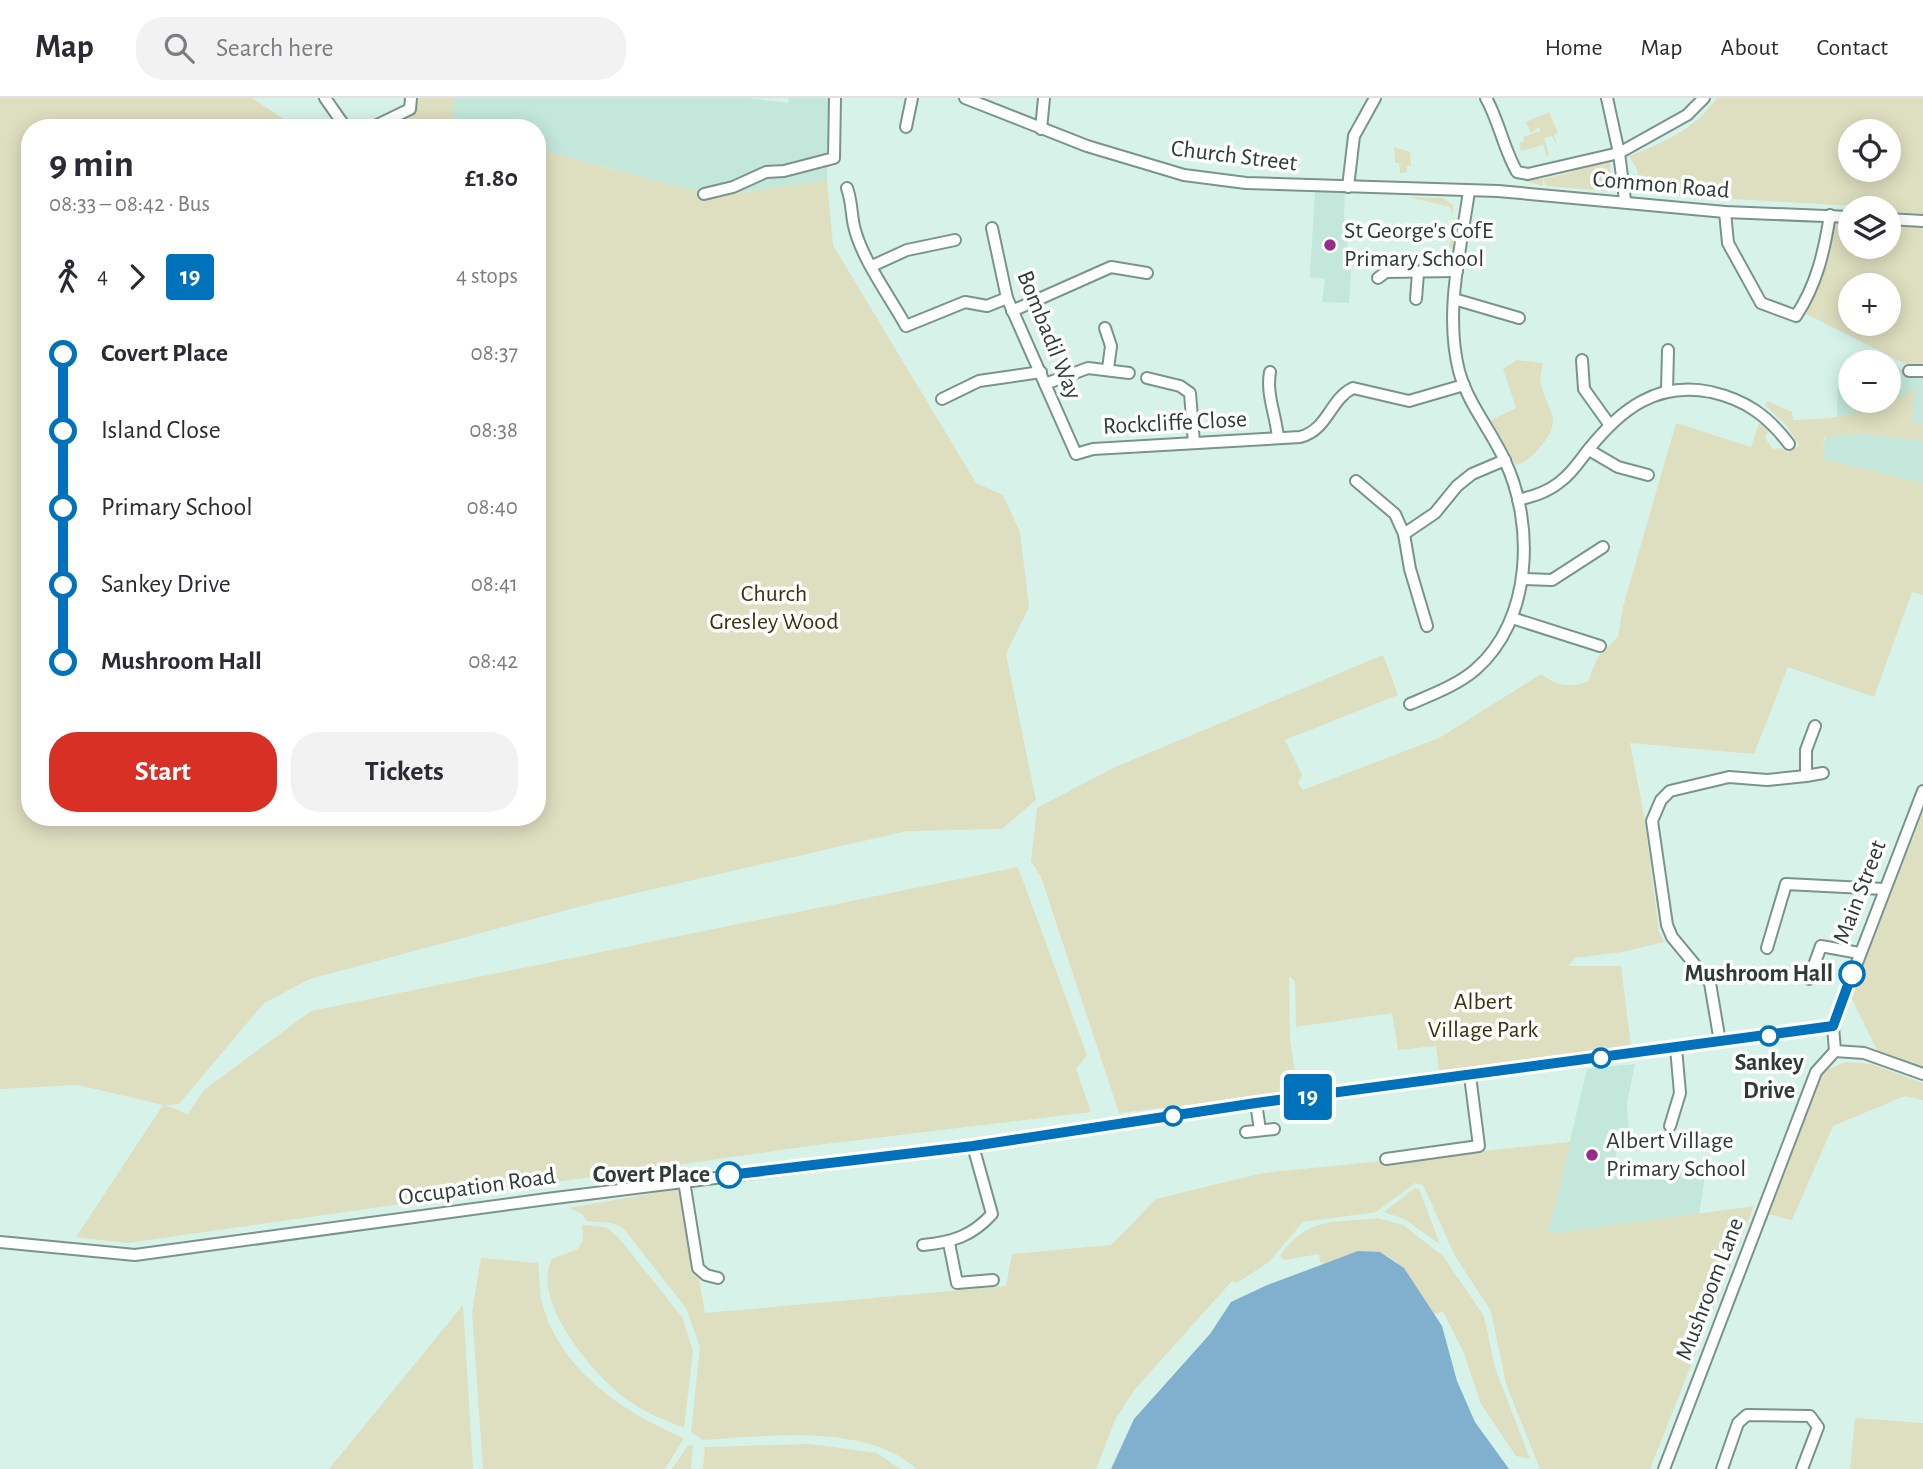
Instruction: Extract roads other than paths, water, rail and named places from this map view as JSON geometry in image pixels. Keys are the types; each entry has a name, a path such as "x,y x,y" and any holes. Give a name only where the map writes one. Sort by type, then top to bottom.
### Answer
{"street":[{"path":"325,98 340,119"},
{"path":"389,119 410,108 411,98"},
{"path":"704,194 733,187 766,172 801,168 834,158 835,98"},
{"path":"906,127 912,98"},
{"name":"Church Street","path":"965,98 1113,155 1184,175 1246,183 1469,191"},
{"path":"1041,129 1044,98"},
{"path":"1348,187 1354,136 1375,98"},
{"path":"1486,98 1504,136 1513,166 1517,172 1528,174 1619,153 1687,115 1704,98"},
{"path":"1607,98 1619,153 1625,200"},
{"path":"847,188 853,204 854,226 906,326 965,302 986,306 1007,298"},
{"path":"1410,704 1474,671 1501,640 1513,618 1522,579 1518,500 1505,460 1464,385 1456,356 1454,299 1469,191"},
{"name":"Common Road","path":"1469,191 1625,200 1725,212 1838,216"},
{"path":"1725,212 1728,243 1761,303 1796,316 1810,295 1823,259 1830,215"},
{"path":"1901,220 1923,221"},
{"name":"Bombadil Way","path":"992,228 1007,298 1076,454"},
{"path":"872,265 907,250 955,240"},
{"path":"1012,311 1111,267 1147,273"},
{"path":"1378,278 1386,272 1457,271"},
{"path":"1416,299 1418,273"},
{"path":"1454,299 1519,318"},
{"path":"1105,328 1111,346 1108,369"},
{"path":"1667,391 1668,350"},
{"path":"1582,360 1584,389 1592,404 1609,424"},
{"path":"1045,383 1088,368 1129,373"},
{"path":"1909,371 1923,371"},
{"path":"942,399 979,381 1041,372"},
{"name":"Rockcliffe Close","path":"1270,372 1268,387 1276,410 1278,438"},
{"path":"1147,378 1180,386 1190,393 1194,443"},
{"name":"Rockcliffe Close","path":"1076,454 1093,449 1278,438 1313,433 1345,392 1353,388 1409,401 1464,385"},
{"path":"1518,500 1537,495 1563,481 1609,424 1629,407 1667,391 1698,390 1738,400 1773,423 1788,444"},
{"path":"1589,450 1618,467 1648,475"},
{"path":"1404,534 1435,513 1457,486 1472,474 1505,460"},
{"path":"1356,481 1365,495 1395,514 1404,534 1427,626"},
{"path":"1522,579 1552,580 1603,547"},
{"path":"1418,596 1429,592"},
{"path":"1513,618 1571,645 1600,646"},
{"path":"1423,698 1428,710"},
{"path":"1806,776 1806,750 1815,726"},
{"path":"1720,1042 1710,983 1672,937 1667,925 1653,821 1655,810 1670,791 1702,786 1716,779 1729,777 1767,780 1823,774"},
{"name":"Main Street","path":"1835,1051 1833,1026 1923,791"},
{"path":"1767,948 1786,884 1884,889"},
{"path":"1809,979 1821,946 1859,953"},
{"name":"Occupation Road","path":"0,1242 135,1255 684,1181 973,1146 1256,1103 1833,1026"},
{"path":"1670,1126 1680,1093 1676,1048"},
{"path":"1835,1051 1864,1053 1923,1074"},
{"name":"Mushroom Lane","path":"1664,1469 1816,1072 1835,1051"},
{"path":"1470,1076 1479,1146"},
{"path":"1256,1103 1260,1130"},
{"path":"1246,1132 1274,1129"},
{"path":"1386,1159 1491,1145"},
{"path":"923,1245 949,1242 976,1231 992,1214 973,1146"},
{"path":"684,1181 698,1268 706,1275 718,1278"},
{"path":"949,1242 957,1283 993,1280"},
{"path":"1722,1469 1738,1423 1747,1415 1810,1416 1818,1427 1802,1469"}],"water":[{"path":"1358,1251 1380,1252 1404,1268 1442,1326 1457,1381 1475,1422 1509,1469 1111,1469 1134,1419 1210,1334 1231,1302 1265,1286"}],"place":[{"name":"St George's CofE Primary School","path":"1330,245"},
{"name":"Mushroom Hall","path":"1852,974"},
{"name":"Sankey Drive","path":"1769,1036"},
{"name":"Albert Village Primary School","path":"1592,1155"},
{"name":"Covert Place","path":"729,1175"}],"park label":[{"name":"Church Gresley Wood","path":"774,608"},
{"name":"Albert Village Park","path":"1483,1016"}]}
